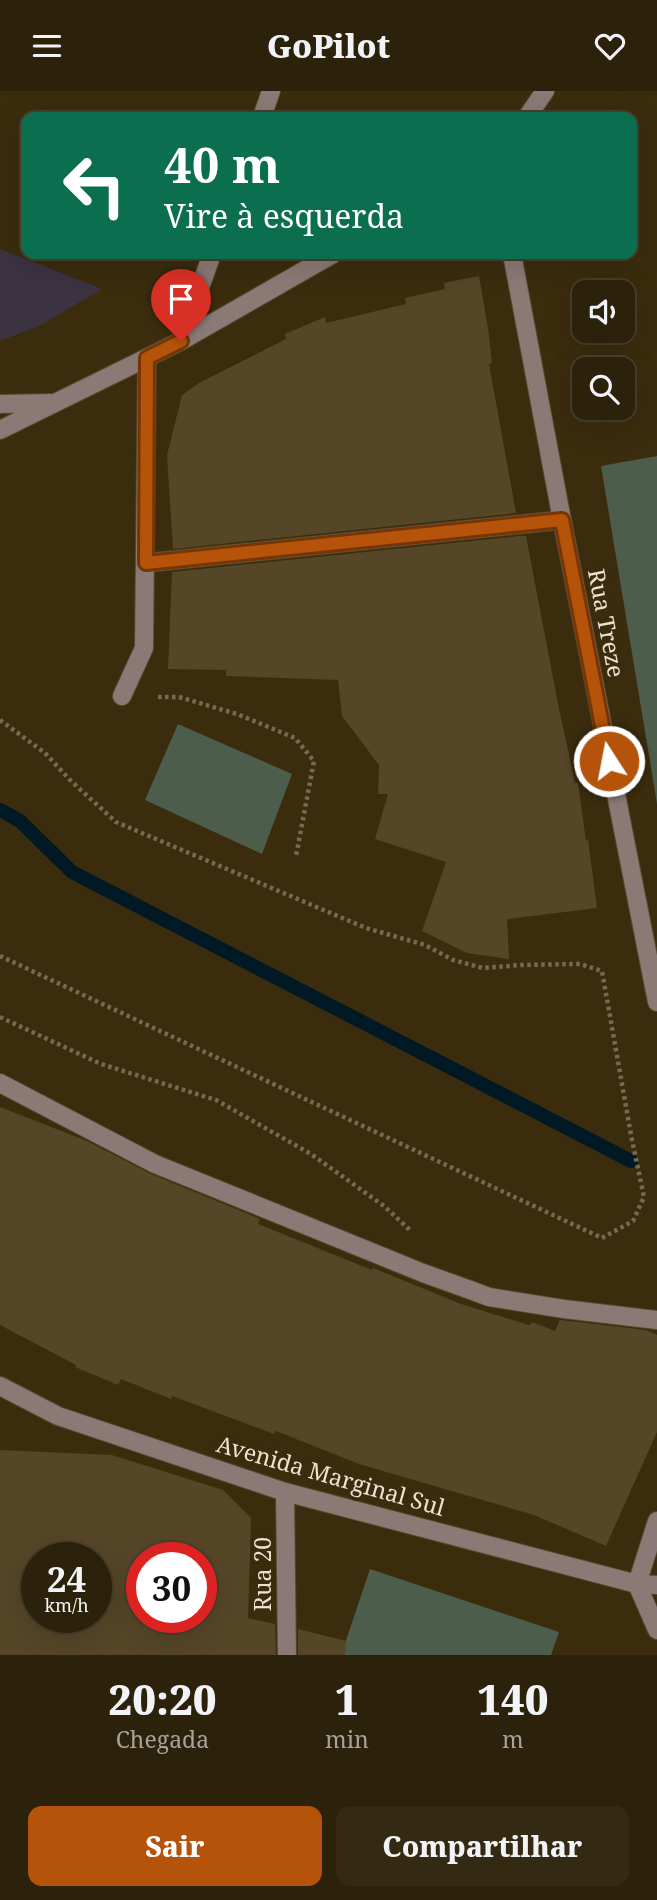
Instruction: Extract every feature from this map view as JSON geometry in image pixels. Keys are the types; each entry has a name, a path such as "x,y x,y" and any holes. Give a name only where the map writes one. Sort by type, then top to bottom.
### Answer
{"street":[{"path":"264,112 271,91"},
{"path":"530,112 545,91"},
{"path":"181,341 210,259"},
{"path":"0,430 181,341 324,259"},
{"name":"Rua Treze","path":"513,259 657,1002"},
{"path":"122,696 144,648 147,358"},
{"path":"0,404 57,403"},
{"path":"146,563 562,520"},
{"path":"0,1083 155,1164 423,1273 489,1297 657,1320"},
{"name":"Avenida Marginal Sul","path":"0,1386 58,1416 285,1492 637,1584 657,1585"},
{"name":"Rua 20","path":"285,1492 287,1655"},
{"path":"657,1521 637,1584 657,1630"}],"path":[{"path":"122,696 178,697 237,713 295,738 314,761 296,856"},
{"path":"0,720 46,753 71,781 116,822 366,928 425,945 453,960 482,968 580,964 602,971 644,1197 633,1221 603,1238 0,956"},
{"path":"0,1017 101,1064 216,1100 311,1154 384,1206 414,1234"}],"shaded area":[{"path":"0,249 102,289 41,325 0,341"}],"green space":[{"path":"657,456 657,804 601,466"},
{"path":"178,724 292,774 262,854 145,800"},
{"path":"370,1569 559,1632 551,1655 341,1655"}],"building":[{"path":"479,276 492,363 489,364 516,513 173,549 167,455 182,395 199,383 286,339 285,334 325,317 326,323 406,304 405,298 445,289 444,283"},
{"path":"526,536 558,704 575,783 578,783 597,908 507,919 509,959 467,953 422,931 446,862 375,839 388,794 378,794 379,765 342,716 338,680 226,676 226,670 168,669 172,572"},
{"path":"0,1107 87,1141 151,1174 260,1219 258,1224 461,1304 529,1325 532,1322 555,1331 560,1320 646,1330 657,1335 657,1432 606,1546 534,1515 359,1464 276,1431 274,1434 121,1379 118,1385 75,1367 76,1365 0,1325"},
{"path":"0,1450 112,1455 223,1490 251,1518 248,1618 275,1624 276,1655 0,1655"},
{"path":"298,1629 346,1641 345,1655 298,1655"}],"waterway":[{"path":"0,810 20,821 72,872 631,1161"}],"route":[{"path":"181,341 147,358 146,563 562,520 609,761"}]}
